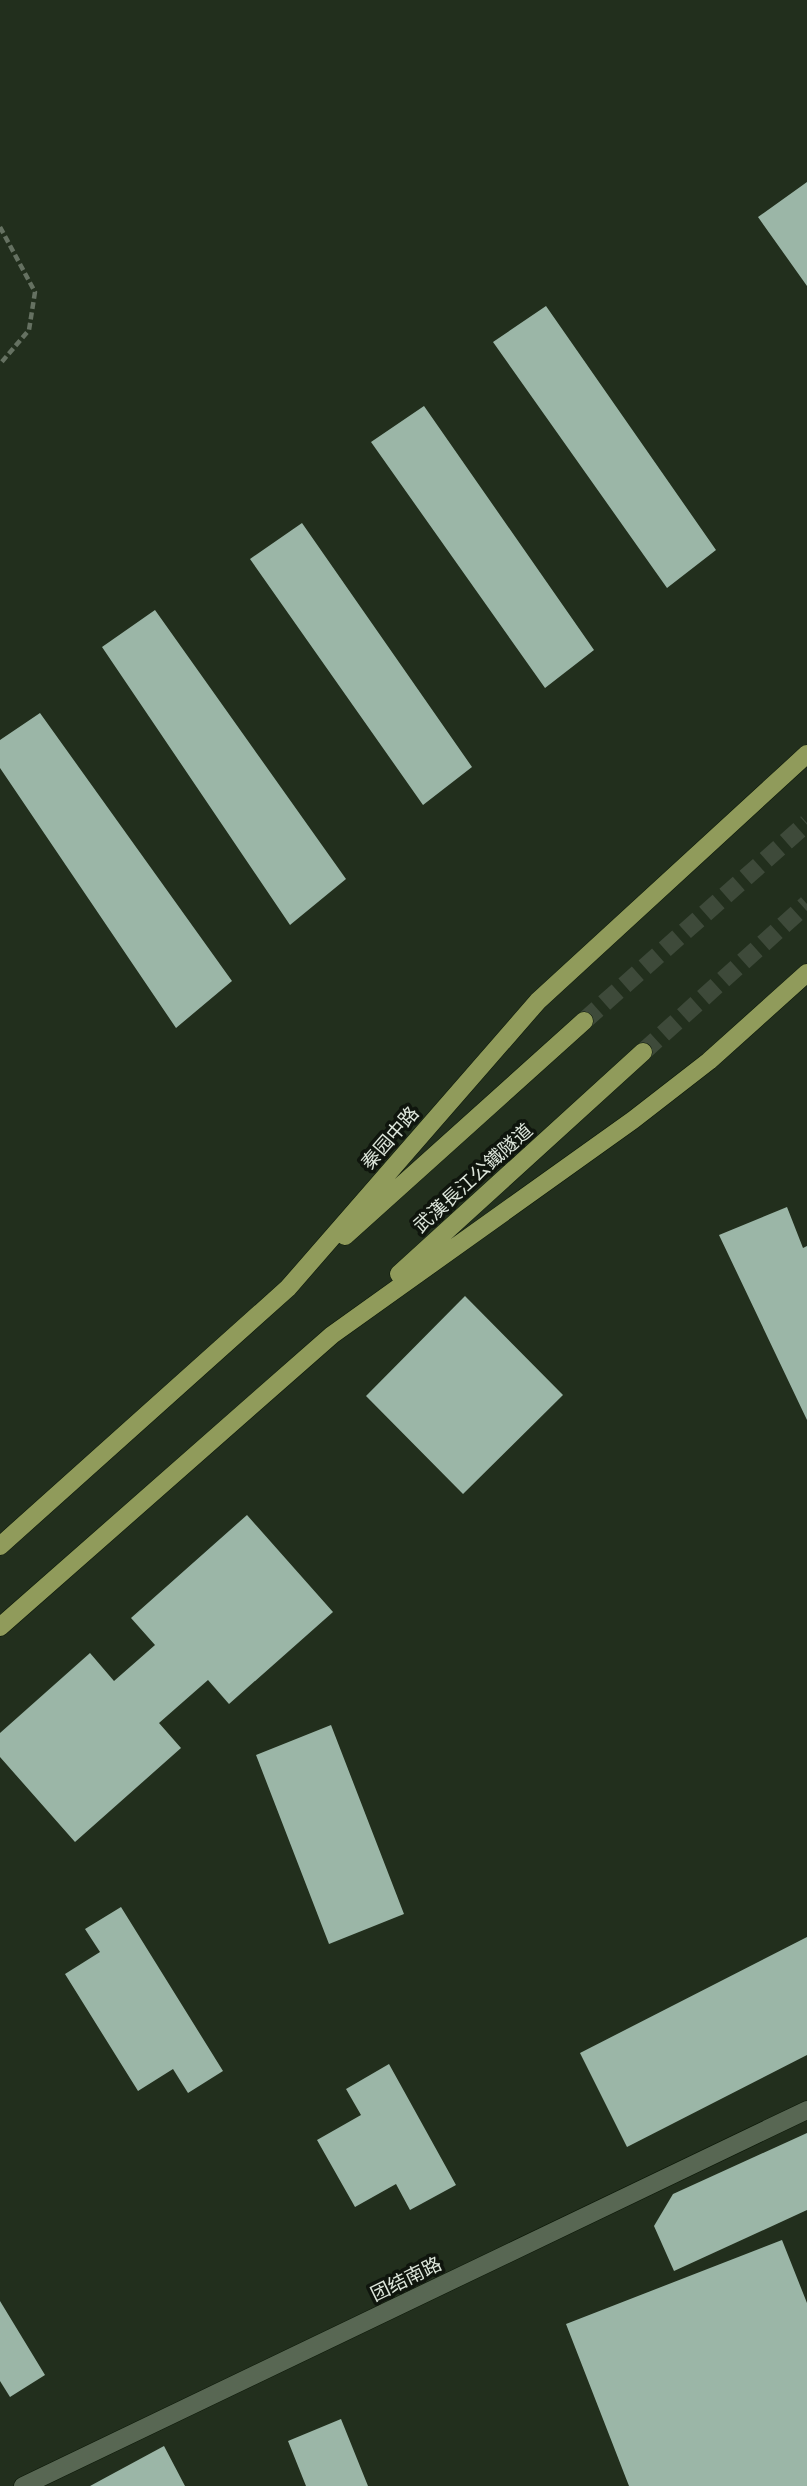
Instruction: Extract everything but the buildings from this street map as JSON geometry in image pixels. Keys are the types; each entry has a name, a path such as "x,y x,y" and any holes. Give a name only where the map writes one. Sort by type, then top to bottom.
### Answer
{"main road":[{"name":"秦园中路","path":"0,1546 288,1288 538,1001 807,754"},
{"path":"0,1627 332,1335 633,1120 709,1061 807,973"},
{"path":"288,1288 584,1021"},
{"name":"武漢長江公鐵隧道","path":"332,1335 643,1052"}],"street":[{"name":"团结南路","path":"23,2486 807,2110"}],"path":[{"path":"0,227 35,292 29,330 0,364"}],"tunnel":[{"path":"584,1021 807,823"},
{"path":"643,1052 807,904"}]}
